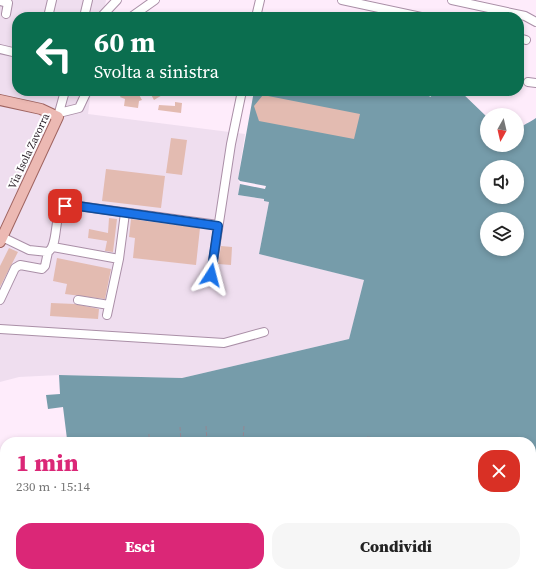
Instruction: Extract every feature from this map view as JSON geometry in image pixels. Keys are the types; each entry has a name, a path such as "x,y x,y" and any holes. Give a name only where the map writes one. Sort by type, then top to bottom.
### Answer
{"main road":[{"path":"0,100 41,109 58,115"},
{"name":"Via Isola Zavorra","path":"1,239 58,115"}],"street":[{"path":"49,12 52,0"},
{"path":"85,12 88,0"},
{"path":"105,12 117,0"},
{"path":"138,12 155,0"},
{"path":"257,12 260,0"},
{"path":"342,0 398,12"},
{"path":"452,0 507,12"},
{"path":"0,2 8,4 6,14"},
{"path":"524,16 536,22"},
{"path":"0,49 12,52"},
{"name":"Via Isola Zavorra","path":"58,115 64,96"},
{"path":"58,115 79,108 85,96"},
{"path":"211,275 218,226 241,96"},
{"path":"0,300 15,268 20,265 42,269 45,266 58,214 65,206 71,205 218,226"},
{"path":"107,314 119,259 125,213"},
{"path":"1,239 30,250 50,249 119,259"},
{"path":"78,300 109,305"},
{"path":"0,329 224,343 264,332"}],"path":[{"path":"243,437 244,425"},
{"path":"206,426 207,437"},
{"path":"180,427 181,437"}],"shaded area":[{"path":"0,0 106,0 104,12 12,12 12,96 90,96 88,114 245,134 238,179 240,184 238,195 264,199 269,202 259,254 365,280 349,339 182,378 59,375 19,377 0,382"}],"water":[{"path":"253,96 465,96 480,110 480,152 524,152 524,124 536,118 536,437 67,437 63,407 48,409 46,395 60,394 59,375 182,378 349,339 364,280 259,254 269,202 264,201 264,199 238,195 240,184 265,189 266,186 240,181 238,179"}],"building":[{"path":"140,96 142,100 139,101 138,108 124,106 125,99 120,97"},
{"path":"152,96 161,96 154,100"},
{"path":"262,96 268,96 360,114 354,139 259,121 254,106"},
{"path":"175,102 182,103 181,113 158,110 159,105 175,106"},
{"path":"171,138 187,140 182,175 166,173"},
{"path":"106,169 165,176 161,208 102,201"},
{"path":"109,218 117,219 113,252 105,251 107,241 88,238 89,229 108,233"},
{"path":"131,219 200,228 196,265 133,258 135,238 129,237"},
{"path":"221,246 232,247 231,265 218,264"},
{"path":"9,248 18,252 0,287 0,266"},
{"path":"57,258 111,269 105,299 65,294 67,284 53,281"},
{"path":"51,303 75,304 99,309 98,319 50,316"}],"route":[{"path":"65,206 71,205 218,226 211,275"}]}
